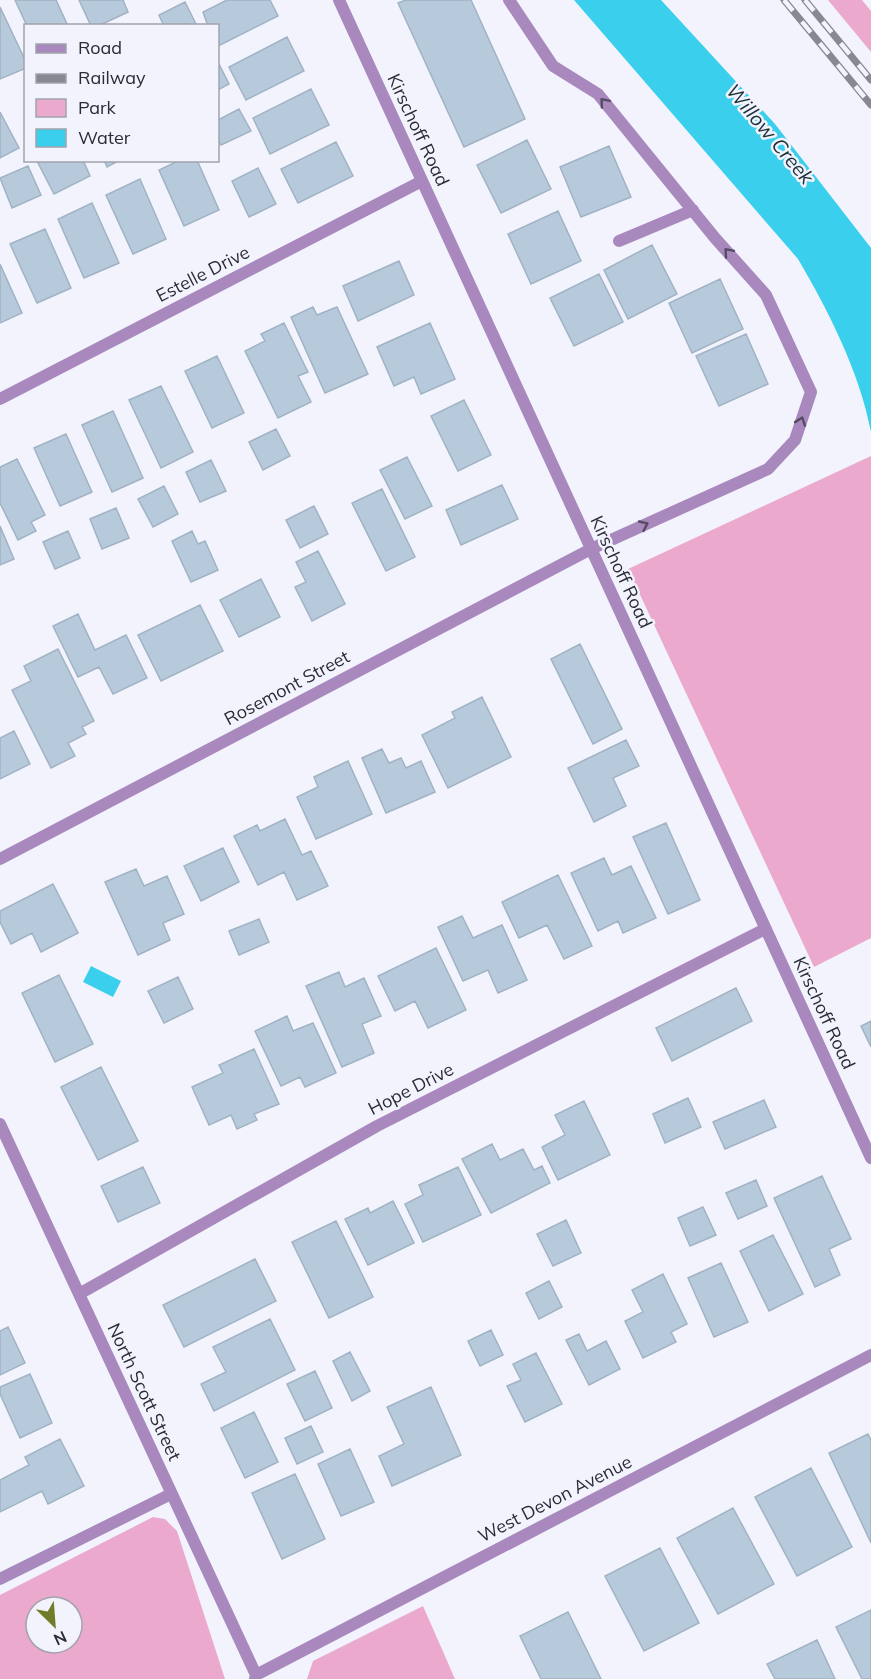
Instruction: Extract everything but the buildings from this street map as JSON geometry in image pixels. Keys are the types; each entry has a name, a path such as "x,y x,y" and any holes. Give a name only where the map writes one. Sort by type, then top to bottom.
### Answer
{"street":[{"name":"Kirschoff Road","path":"339,0 870,1152"},
{"name":"Rosemont Street","path":"0,860 591,549 768,469 795,440 811,392 766,295 598,94 553,66 509,0"},
{"name":"Estelle Drive","path":"0,399 422,181"},
{"path":"619,241 693,210"},
{"name":"Hope Drive","path":"79,1294 377,1126 765,928"},
{"name":"North Scott Street","path":"0,1124 259,1678"},
{"name":"West Devon Avenue","path":"259,1678 871,1355"},
{"path":"0,1579 171,1494"}],"green space":[{"path":"828,0 862,0 871,11 871,52"},
{"path":"871,456 871,938 814,967 628,569"},
{"path":"153,1517 165,1519 177,1531 225,1679 0,1679 0,1595"},
{"path":"423,1606 455,1679 307,1679 313,1661"}],"water":[{"name":"Willow Creek","path":"574,0 661,0 775,124 871,248 871,432 859,387 842,342 798,259"},
{"path":"91,966 121,981 113,997 83,982"}],"railway":[{"path":"784,0 871,105"},
{"path":"805,0 871,80"}]}
